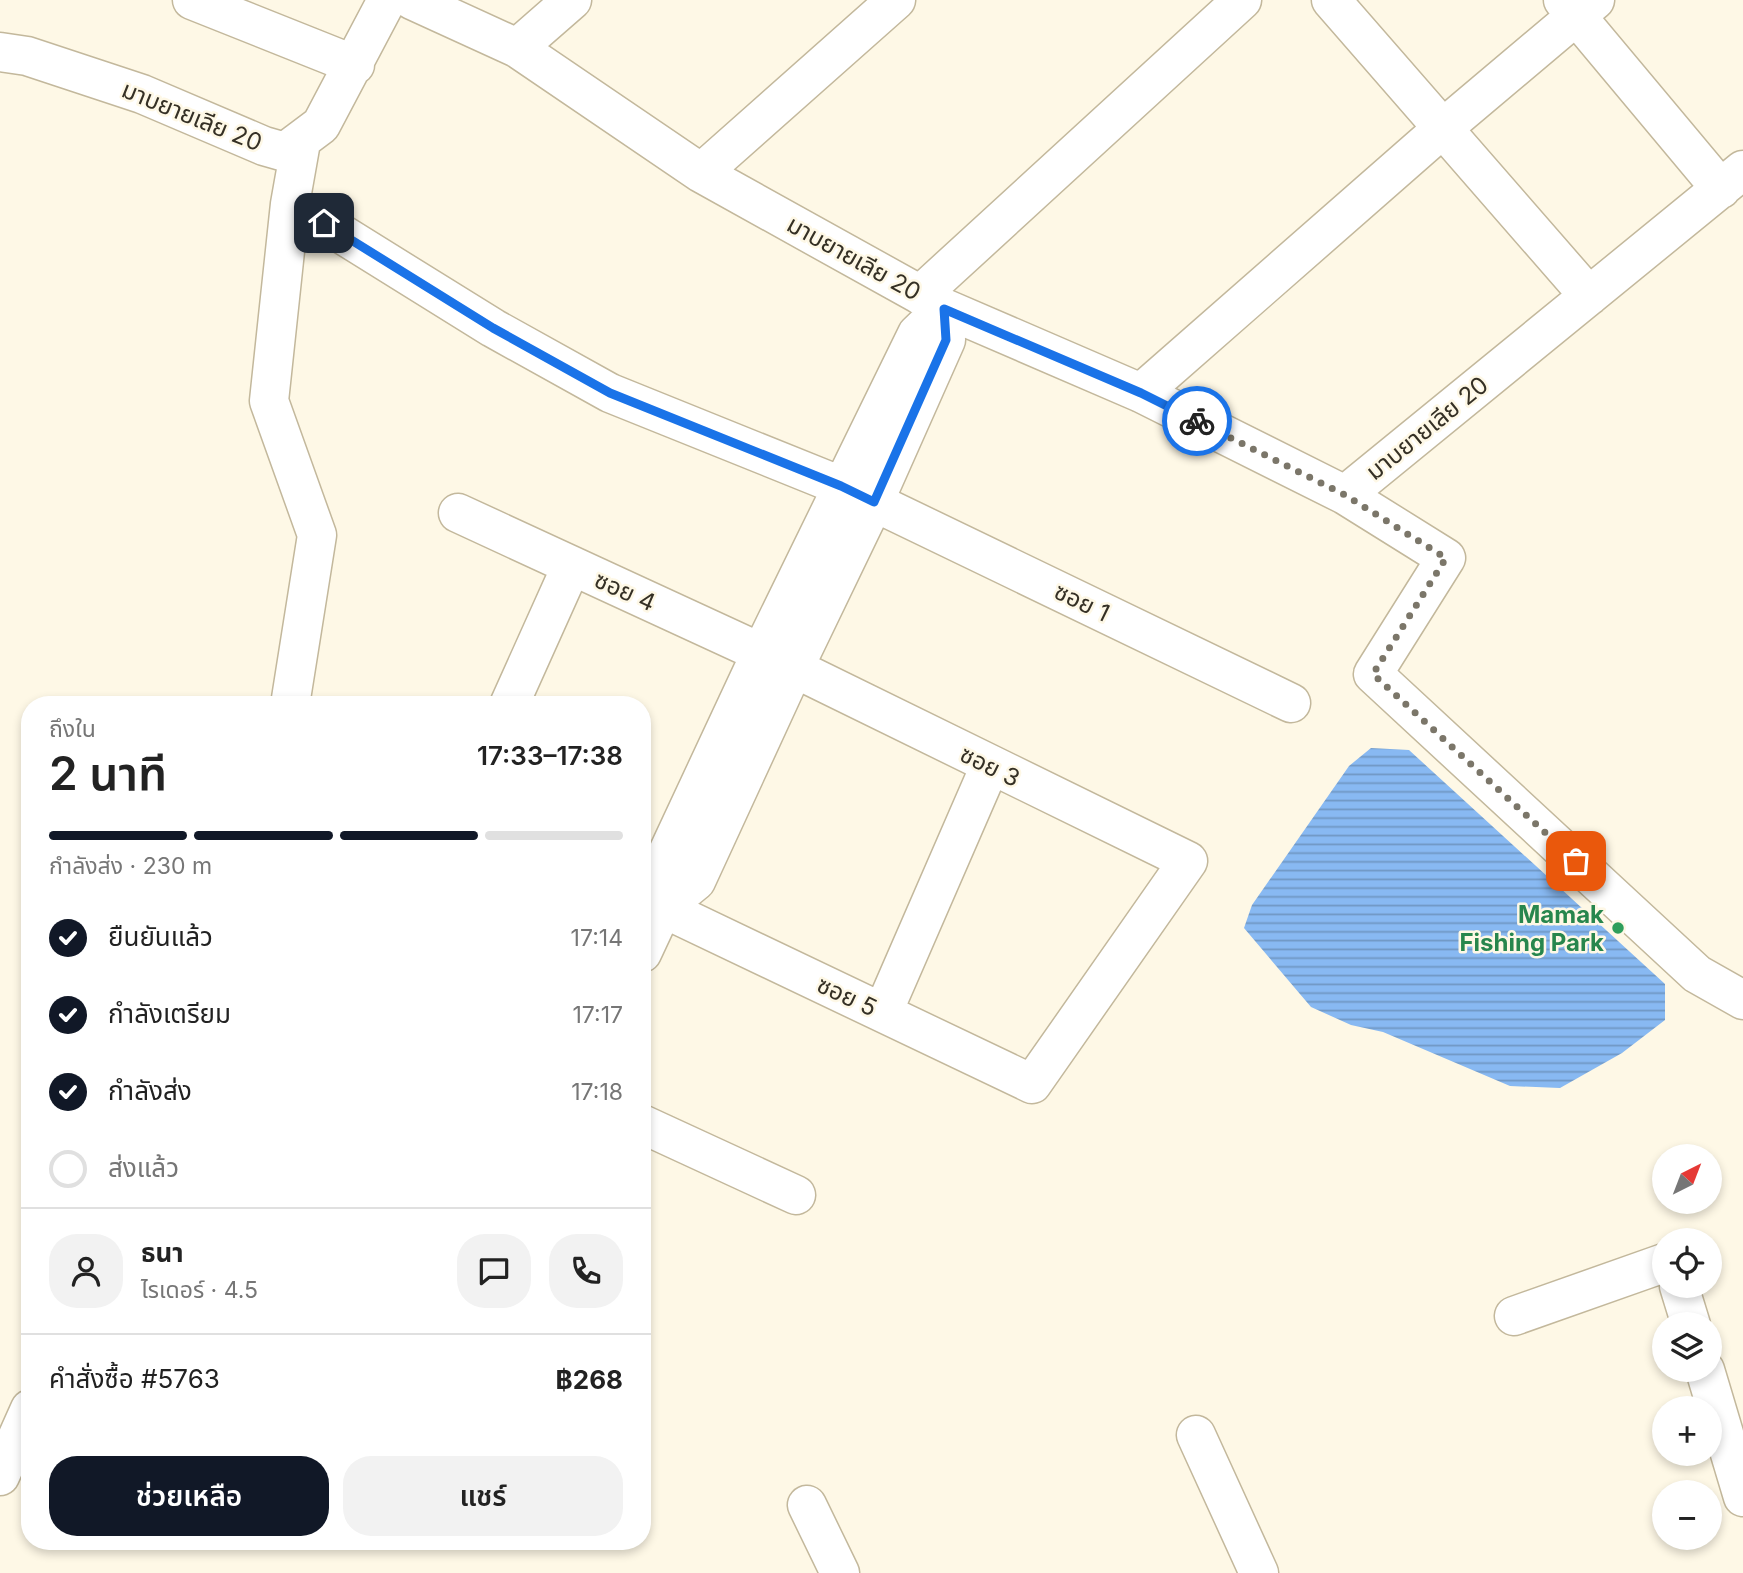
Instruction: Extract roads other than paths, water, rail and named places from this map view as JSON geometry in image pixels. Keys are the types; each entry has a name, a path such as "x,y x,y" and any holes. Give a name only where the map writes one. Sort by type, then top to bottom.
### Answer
{"street":[{"path":"191,0 355,65"},
{"name":"มาบยายเลีย 20","path":"0,52 27,56 142,94 264,146 285,152 321,125 387,0"},
{"name":"มาบยายเลีย 20","path":"412,0 517,48 701,173 932,302 1141,393 1345,495 1732,179"},
{"path":"517,48 572,0"},
{"path":"701,173 896,0"},
{"path":"653,903 696,881 777,660 858,494 946,340 932,302 1242,0"},
{"path":"1331,0 1589,296"},
{"path":"1141,393 1442,129 1578,5 1732,179"},
{"path":"291,696 317,535 269,401 290,204 301,142"},
{"name":"ซอย 1","path":"324,223 493,328 610,393 858,494 1291,703"},
{"path":"1345,495 1446,558 1373,674 1697,974 1743,1000"},
{"name":"ซอย 4","path":"458,513 777,660"},
{"path":"513,696 571,567"},
{"name":"ซอย 3","path":"777,660 1188,861 1032,1084"},
{"path":"883,1012 990,766"},
{"name":"ซอย 5","path":"653,903 1032,1084"},
{"path":"651,1128 796,1195"},
{"path":"1514,1316 1652,1267"},
{"path":"1708,1382 1743,1497"},
{"path":"0,1476 21,1429"},
{"path":"1196,1435 1259,1573"},
{"path":"807,1505 840,1573"}],"water":[{"path":"1371,748 1409,750 1665,984 1665,1020 1622,1053 1560,1088 1510,1086 1383,1032 1351,1025 1311,1007 1244,928 1252,905 1349,766"}],"place":[{"name":"Mamak Fishing Park","path":"1618,928"}]}
